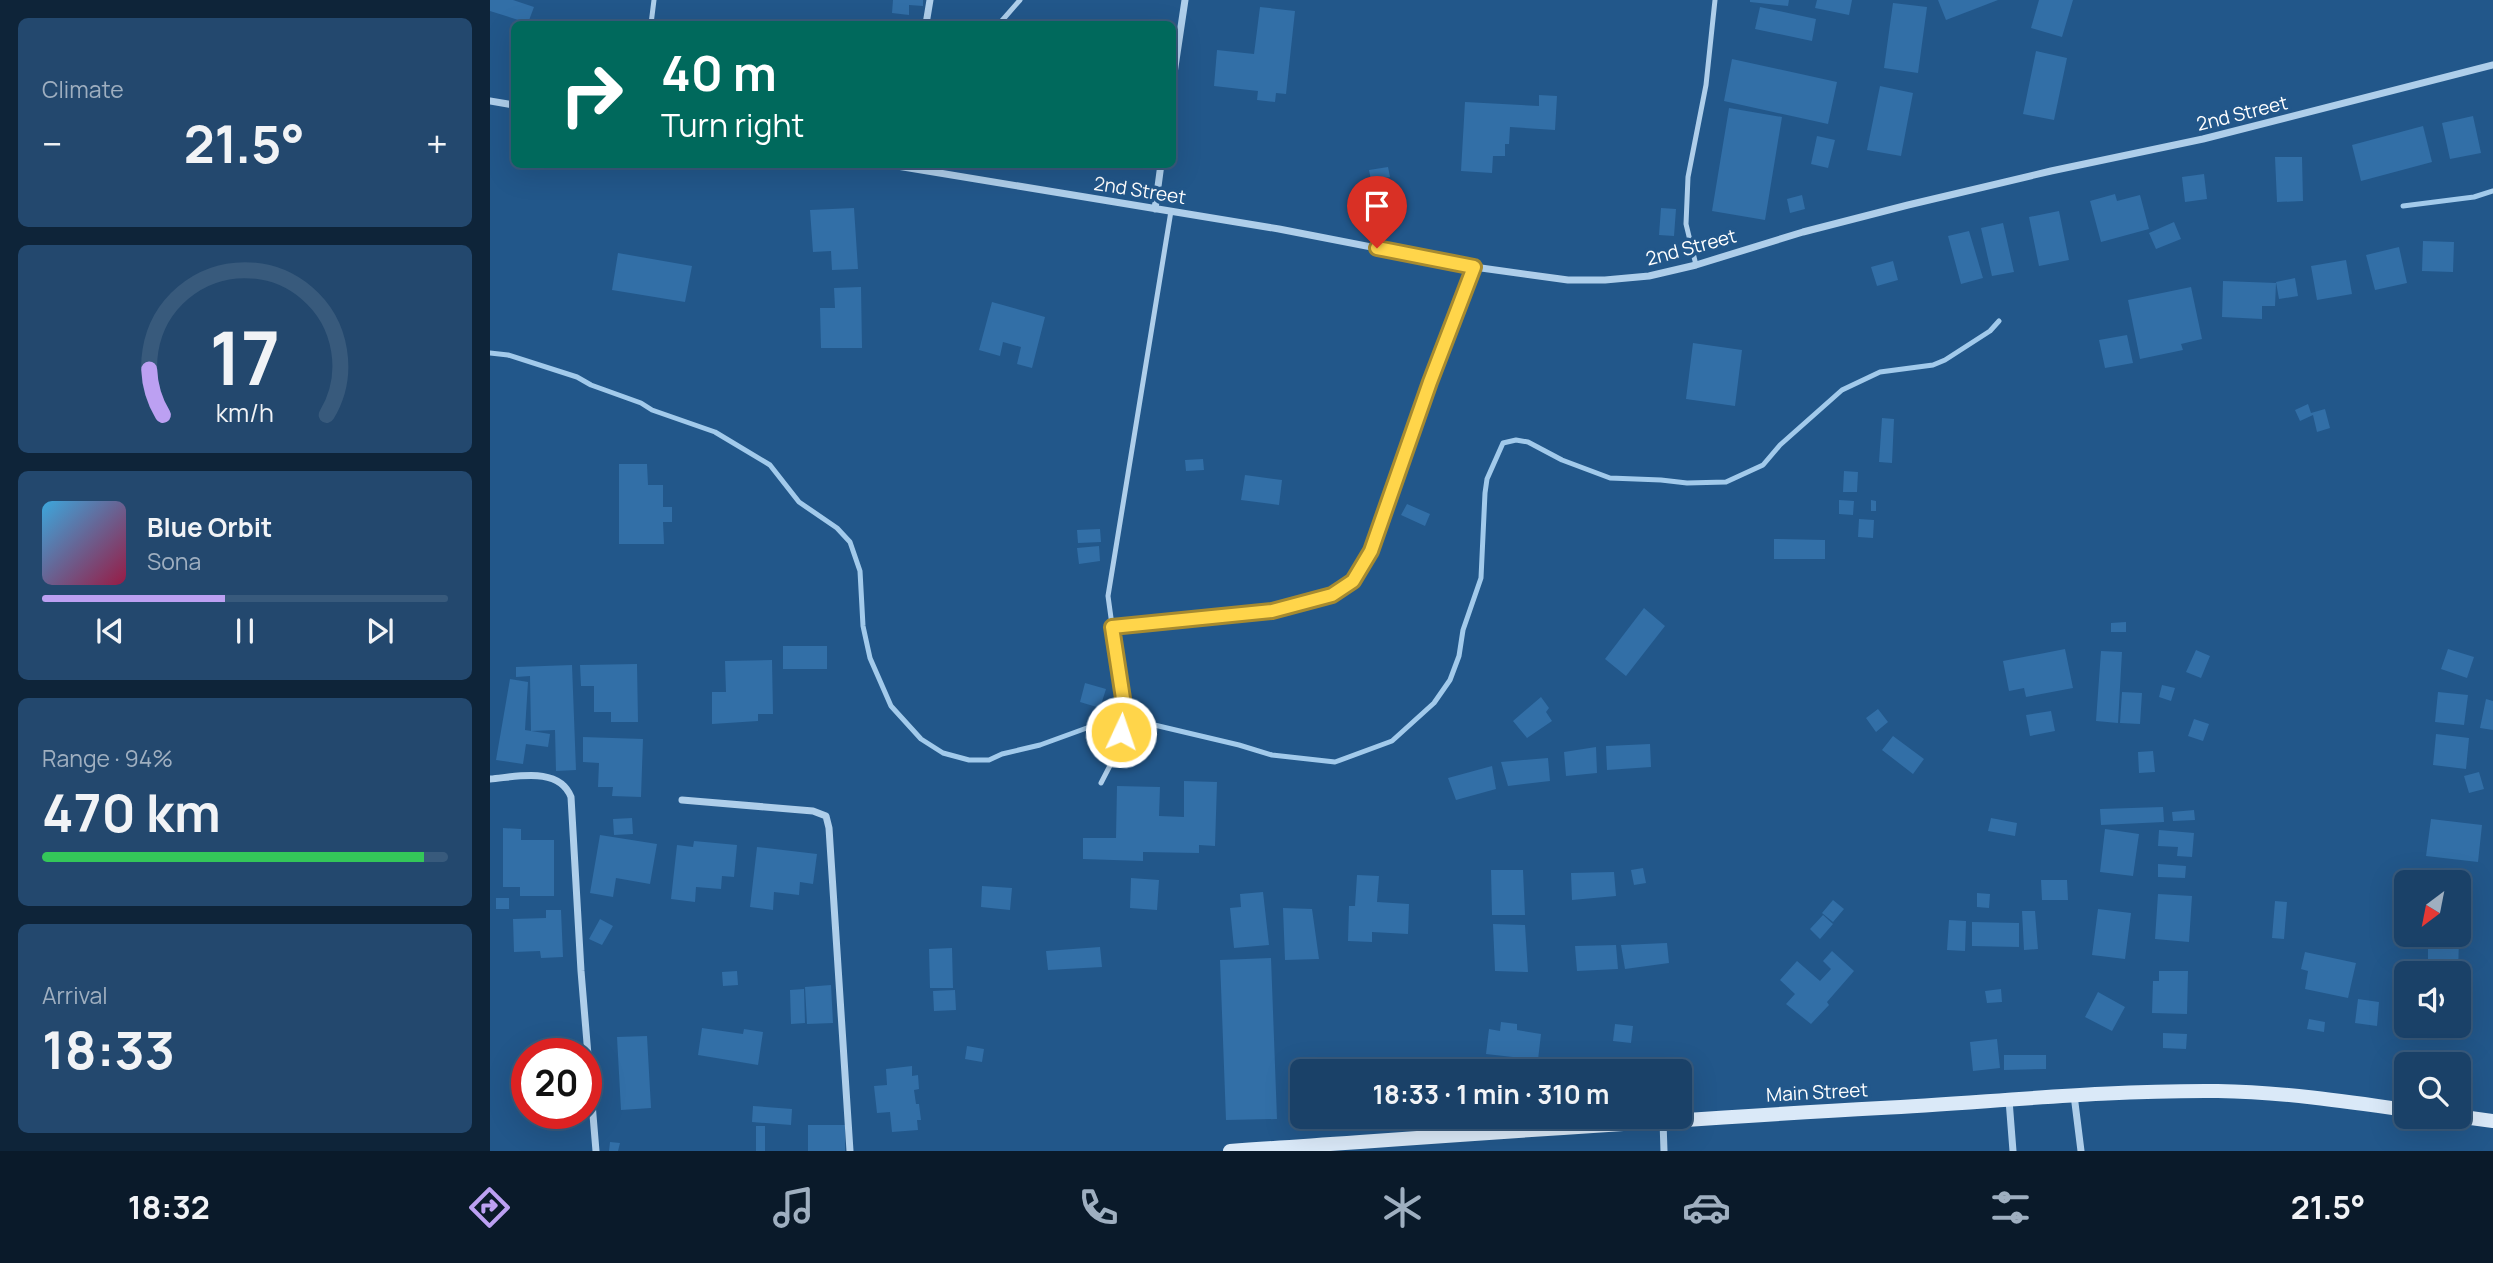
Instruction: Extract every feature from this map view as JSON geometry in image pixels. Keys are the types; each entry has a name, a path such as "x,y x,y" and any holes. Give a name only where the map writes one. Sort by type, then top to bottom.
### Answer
{"main road":[{"name":"Main Street","path":"1692,1118 2110,1092 2220,1091 2296,1095 2394,1108"},
{"path":"2471,1118 2493,1121"},
{"name":"Main Street","path":"1230,1151 1537,1129"}],"street":[{"path":"926,21 930,0"},
{"path":"1176,60 1185,0"},
{"name":"2nd Street","path":"911,168 1279,229 1474,267 1568,280 1605,280 1649,276 1696,265 1816,228 2052,171 2203,139 2493,65"},
{"path":"490,101 511,104"},
{"path":"1155,209 1160,168"},
{"path":"490,779 550,777 568,790 571,797 581,971 596,1151"},
{"path":"682,800 813,811 826,816 829,828 850,1151"},
{"path":"2074,1095 2081,1151"},
{"path":"2009,1100 2013,1151"},
{"path":"1663,1129 1664,1151"}],"lane":[{"path":"651,21 654,0"},
{"path":"1002,21 1020,0"},
{"path":"1696,265 1686,224 1688,177 1706,85 1715,0"},
{"path":"939,174 941,168"},
{"path":"1101,783 1116,754 1124,705 1108,596 1171,211"},
{"path":"1112,627 1272,611 1332,595 1353,581 1371,551 1430,382 1474,267"}],"building":[{"path":"490,0 513,0 534,7 529,21 490,11"},
{"path":"893,0 923,0 923,6 909,5 909,15 892,13"},
{"path":"1750,0 1789,0 1788,6"},
{"path":"1817,0 1852,0 1849,15 1815,8"},
{"path":"1938,0 1998,0 1946,20"},
{"path":"2039,0 2073,0 2062,37 2031,28"},
{"path":"1893,3 1927,7 1918,73 1884,68"},
{"path":"1260,7 1295,11 1286,94 1276,93 1275,102 1257,100 1258,91 1214,86 1217,50 1254,54"},
{"path":"1760,7 1816,19 1812,41 1755,29"},
{"path":"2036,51 2067,58 2054,120 2023,114"},
{"path":"1732,59 1837,82 1828,124 1724,101"},
{"path":"1880,86 1913,93 1901,156 1867,150"},
{"path":"1539,95 1557,96 1555,130 1510,127 1505,156 1493,156 1492,173 1461,171 1465,102 1539,106"},
{"path":"1729,108 1782,117 1765,220 1712,211"},
{"path":"2473,116 2481,153 2450,159 2442,123"},
{"path":"2423,126 2432,162 2361,181 2352,145"},
{"path":"1817,136 1835,140 1828,168 1811,164"},
{"path":"2275,157 2302,157 2303,201 2277,202"},
{"path":"1388,167 1390,177 1371,180 1369,170"},
{"path":"2204,174 2207,199 2185,202 2182,177"},
{"path":"2115,194 2117,201 2140,195 2149,229 2101,242 2090,201"},
{"path":"1802,195 1805,209 1790,213 1787,199"},
{"path":"854,208 858,269 832,270 831,251 813,252 810,210"},
{"path":"1661,208 1676,209 1674,236 1659,235"},
{"path":"2059,211 2069,260 2039,266 2029,217"},
{"path":"2174,222 2181,239 2156,249 2149,233"},
{"path":"2003,223 2014,272 1992,276 1981,228"},
{"path":"1969,231 1983,278 1961,284 1948,236"},
{"path":"2423,241 2454,242 2453,272 2422,271"},
{"path":"2399,247 2407,283 2375,290 2366,255"},
{"path":"618,253 692,266 685,302 612,290"},
{"path":"2346,260 2352,294 2317,300 2311,266"},
{"path":"1893,261 1898,280 1877,286 1871,267"},
{"path":"2295,278 2298,296 2279,299 2276,282"},
{"path":"2223,281 2276,283 2275,306 2262,306 2262,319 2222,317"},
{"path":"861,287 862,348 821,348 820,308 835,308 834,288"},
{"path":"2191,287 2202,339 2181,344 2183,350 2140,359 2128,300"},
{"path":"992,302 1045,317 1032,368 1017,364 1021,347 1003,342 1000,356 979,350"},
{"path":"2127,335 2133,363 2105,368 2099,340"},
{"path":"1693,343 1742,350 1735,406 1686,399"},
{"path":"2308,404 2311,413 2325,409 2330,428 2317,432 2313,415 2300,421 2295,410"},
{"path":"1882,418 1894,419 1892,463 1879,462"},
{"path":"1203,459 1204,470 1186,471 1185,460"},
{"path":"619,464 647,464 648,485 663,485 663,507 672,507 672,522 663,522 664,544 619,544"},
{"path":"1844,471 1858,472 1857,492 1843,492"},
{"path":"1245,475 1282,480 1279,505 1241,500"},
{"path":"1839,500 1854,501 1853,515 1839,514"},
{"path":"1871,500 1876,501 1876,511 1871,511"},
{"path":"1407,504 1430,514 1425,526 1401,515"},
{"path":"1859,519 1874,520 1873,538 1858,537"},
{"path":"1100,529 1101,542 1078,543 1077,530"},
{"path":"1774,539 1825,540 1825,559 1774,559"},
{"path":"1099,546 1100,561 1079,564 1077,548"},
{"path":"1644,608 1665,626 1626,676 1605,659"},
{"path":"2126,622 2126,632 2111,632 2111,623"},
{"path":"783,646 827,646 827,669 783,669"},
{"path":"2065,649 2073,688 2026,697 2024,688 2009,691 2003,661"},
{"path":"2448,649 2474,657 2467,678 2441,669"},
{"path":"2196,650 2210,656 2201,678 2186,672"},
{"path":"2101,651 2122,652 2118,723 2096,721"},
{"path":"772,660 773,714 758,714 758,721 712,724 712,692 726,692 725,661"},
{"path":"637,664 638,722 611,722 611,712 594,712 594,686 581,686 580,665"},
{"path":"572,665 576,770 556,771 555,730 531,731 530,676 516,677 516,667"},
{"path":"510,679 528,682 525,730 550,734 548,747 526,744 523,764 496,760"},
{"path":"1085,683 1106,689 1100,708 1080,702"},
{"path":"2162,685 2175,688 2171,701 2159,697"},
{"path":"2122,692 2142,693 2140,724 2120,723"},
{"path":"2438,692 2468,695 2464,725 2435,722"},
{"path":"1541,697 1549,708 1546,712 1552,721 1527,738 1513,721"},
{"path":"2486,699 2493,701 2493,730 2480,728"},
{"path":"1878,709 1888,722 1876,732 1866,718"},
{"path":"2051,711 2055,731 2030,736 2026,715"},
{"path":"2194,719 2209,724 2203,741 2188,736"},
{"path":"2436,734 2469,738 2466,769 2433,765"},
{"path":"1893,736 1924,759 1913,774 1882,750"},
{"path":"583,737 643,739 641,797 612,796 613,787 598,787 599,763 583,762"},
{"path":"1650,744 1651,767 1607,770 1606,746"},
{"path":"1596,747 1597,773 1566,776 1564,752"},
{"path":"2153,751 2155,772 2139,773 2138,752"},
{"path":"1548,758 1550,781 1508,786 1501,762"},
{"path":"1492,766 1496,789 1456,800 1448,778"},
{"path":"2479,772 2484,789 2469,793 2464,776"},
{"path":"1184,781 1217,782 1215,846 1199,845 1199,853 1143,852 1143,861 1083,859 1083,838 1116,838 1117,786 1160,787 1159,816 1184,817"},
{"path":"2163,807 2164,822 2101,825 2100,809"},
{"path":"2194,810 2195,820 2173,821 2172,812"},
{"path":"632,818 633,834 614,835 613,819"},
{"path":"1991,818 2017,823 2015,836 1988,831"},
{"path":"2431,819 2482,825 2478,862 2426,856"},
{"path":"503,828 521,829 521,840 554,840 554,896 520,896 520,887 503,887"},
{"path":"2105,829 2139,834 2133,876 2100,872"},
{"path":"2159,830 2194,833 2192,857 2177,856 2178,847 2158,846"},
{"path":"600,835 657,844 650,884 616,878 613,897 590,893"},
{"path":"694,841 737,845 734,877 722,876 721,889 696,887 695,902 671,899 677,845 693,847"},
{"path":"757,847 817,854 813,884 800,882 799,895 774,892 773,910 750,907"},
{"path":"2158,864 2186,866 2185,878 2158,877"},
{"path":"1643,868 1646,883 1634,885 1631,870"},
{"path":"1491,870 1523,870 1525,915 1492,915"},
{"path":"1614,872 1616,896 1572,900 1571,873"},
{"path":"1357,875 1379,876 1377,902 1409,904 1408,934 1372,932 1372,942 1348,941 1349,906 1355,906"},
{"path":"1131,878 1159,880 1157,910 1130,908"},
{"path":"2041,880 2067,880 2068,900 2042,900"},
{"path":"982,886 1012,888 1010,910 981,907"},
{"path":"1263,892 1269,945 1234,948 1230,908 1241,907 1240,894"},
{"path":"1977,893 1990,894 1989,908 1977,907"},
{"path":"2158,894 2192,896 2189,942 2155,939"},
{"path":"496,898 509,898 509,909 496,909"},
{"path":"1833,900 1844,909 1833,922 1822,913"},
{"path":"2275,901 2287,902 2284,939 2272,938"},
{"path":"1283,908 1312,909 1319,959 1285,960"},
{"path":"2098,909 2131,913 2125,959 2092,955"},
{"path":"546,910 561,910 563,957 541,958 540,951 514,952 513,919 546,918"},
{"path":"2022,911 2035,911 2038,949 2024,950"},
{"path":"1823,915 1833,924 1820,939 1810,929"},
{"path":"600,919 613,926 602,945 589,939"},
{"path":"1949,920 1966,921 1965,951 1947,950"},
{"path":"1972,922 2019,923 2019,947 1972,946"},
{"path":"1493,924 1525,925 1528,972 1495,971"},
{"path":"1667,943 1669,963 1625,969 1621,945"},
{"path":"1616,945 1618,969 1577,971 1575,946"},
{"path":"1100,947 1102,967 1048,970 1046,951"},
{"path":"2428,947 2459,947 2458,961 2428,961"},
{"path":"952,948 953,988 930,988 929,949"},
{"path":"1832,951 1854,971 1811,1024 1786,1004 1795,994 1780,980 1797,961 1820,981 1831,969 1823,961"},
{"path":"2305,952 2356,963 2348,998 2305,989 2308,971 2301,969"},
{"path":"1271,958 1277,1119 1226,1120 1220,960"},
{"path":"737,971 738,985 723,986 722,972"},
{"path":"2159,971 2188,971 2187,1014 2152,1013 2153,981 2159,981"},
{"path":"831,985 833,1023 807,1024 805,987"},
{"path":"804,989 805,1023 791,1024 790,990"},
{"path":"2001,989 2002,1002 1987,1003 1985,991"},
{"path":"955,990 956,1010 934,1011 933,991"},
{"path":"2098,992 2125,1007 2112,1031 2085,1017"},
{"path":"2358,999 2379,1002 2377,1026 2355,1023"},
{"path":"2309,1019 2325,1022 2324,1032 2307,1029"},
{"path":"1501,1022 1517,1024 1517,1030 1541,1034 1538,1059 1486,1054 1489,1029 1500,1031"},
{"path":"1615,1024 1633,1026 1631,1043 1613,1041"},
{"path":"702,1028 743,1034 744,1029 763,1032 758,1065 698,1055"},
{"path":"2163,1033 2187,1034 2186,1049 2163,1048"},
{"path":"647,1036 651,1108 621,1110 617,1037"},
{"path":"1997,1039 2000,1068 1973,1071 1970,1042"},
{"path":"967,1046 984,1049 982,1062 965,1059"},
{"path":"2004,1055 2046,1055 2046,1069 2004,1070"},
{"path":"912,1066 912,1076 918,1075 919,1089 914,1090 921,1120 917,1120 918,1130 892,1132 890,1112 877,1113 874,1086 887,1085 886,1069"},
{"path":"753,1106 792,1109 791,1125 752,1122"},
{"path":"808,1125 845,1125 845,1151 808,1151"},
{"path":"756,1126 765,1126 765,1151 756,1151"},
{"path":"610,1142 620,1143 618,1151 609,1151"}],"waterway":[{"path":"2403,206 2474,197 2493,191"},
{"path":"490,353 508,355 577,377 652,410 715,432 770,465 799,502 837,528 850,542 860,571 863,626 870,658 891,706 921,739 943,753 969,760 989,760 1106,721 1129,719 1272,755 1335,762 1392,741 1434,703 1450,680 1459,656 1463,630 1481,578 1487,479 1503,443 1516,440 1528,442 1562,460 1610,478 1687,483 1726,482 1763,465 1780,445 1842,390 1880,372 1933,365 1945,360 1990,331 1999,321"}],"route":[{"path":"1121,732 1124,705 1112,627 1272,611 1332,595 1353,581 1371,551 1430,382 1474,267 1377,248"}]}
